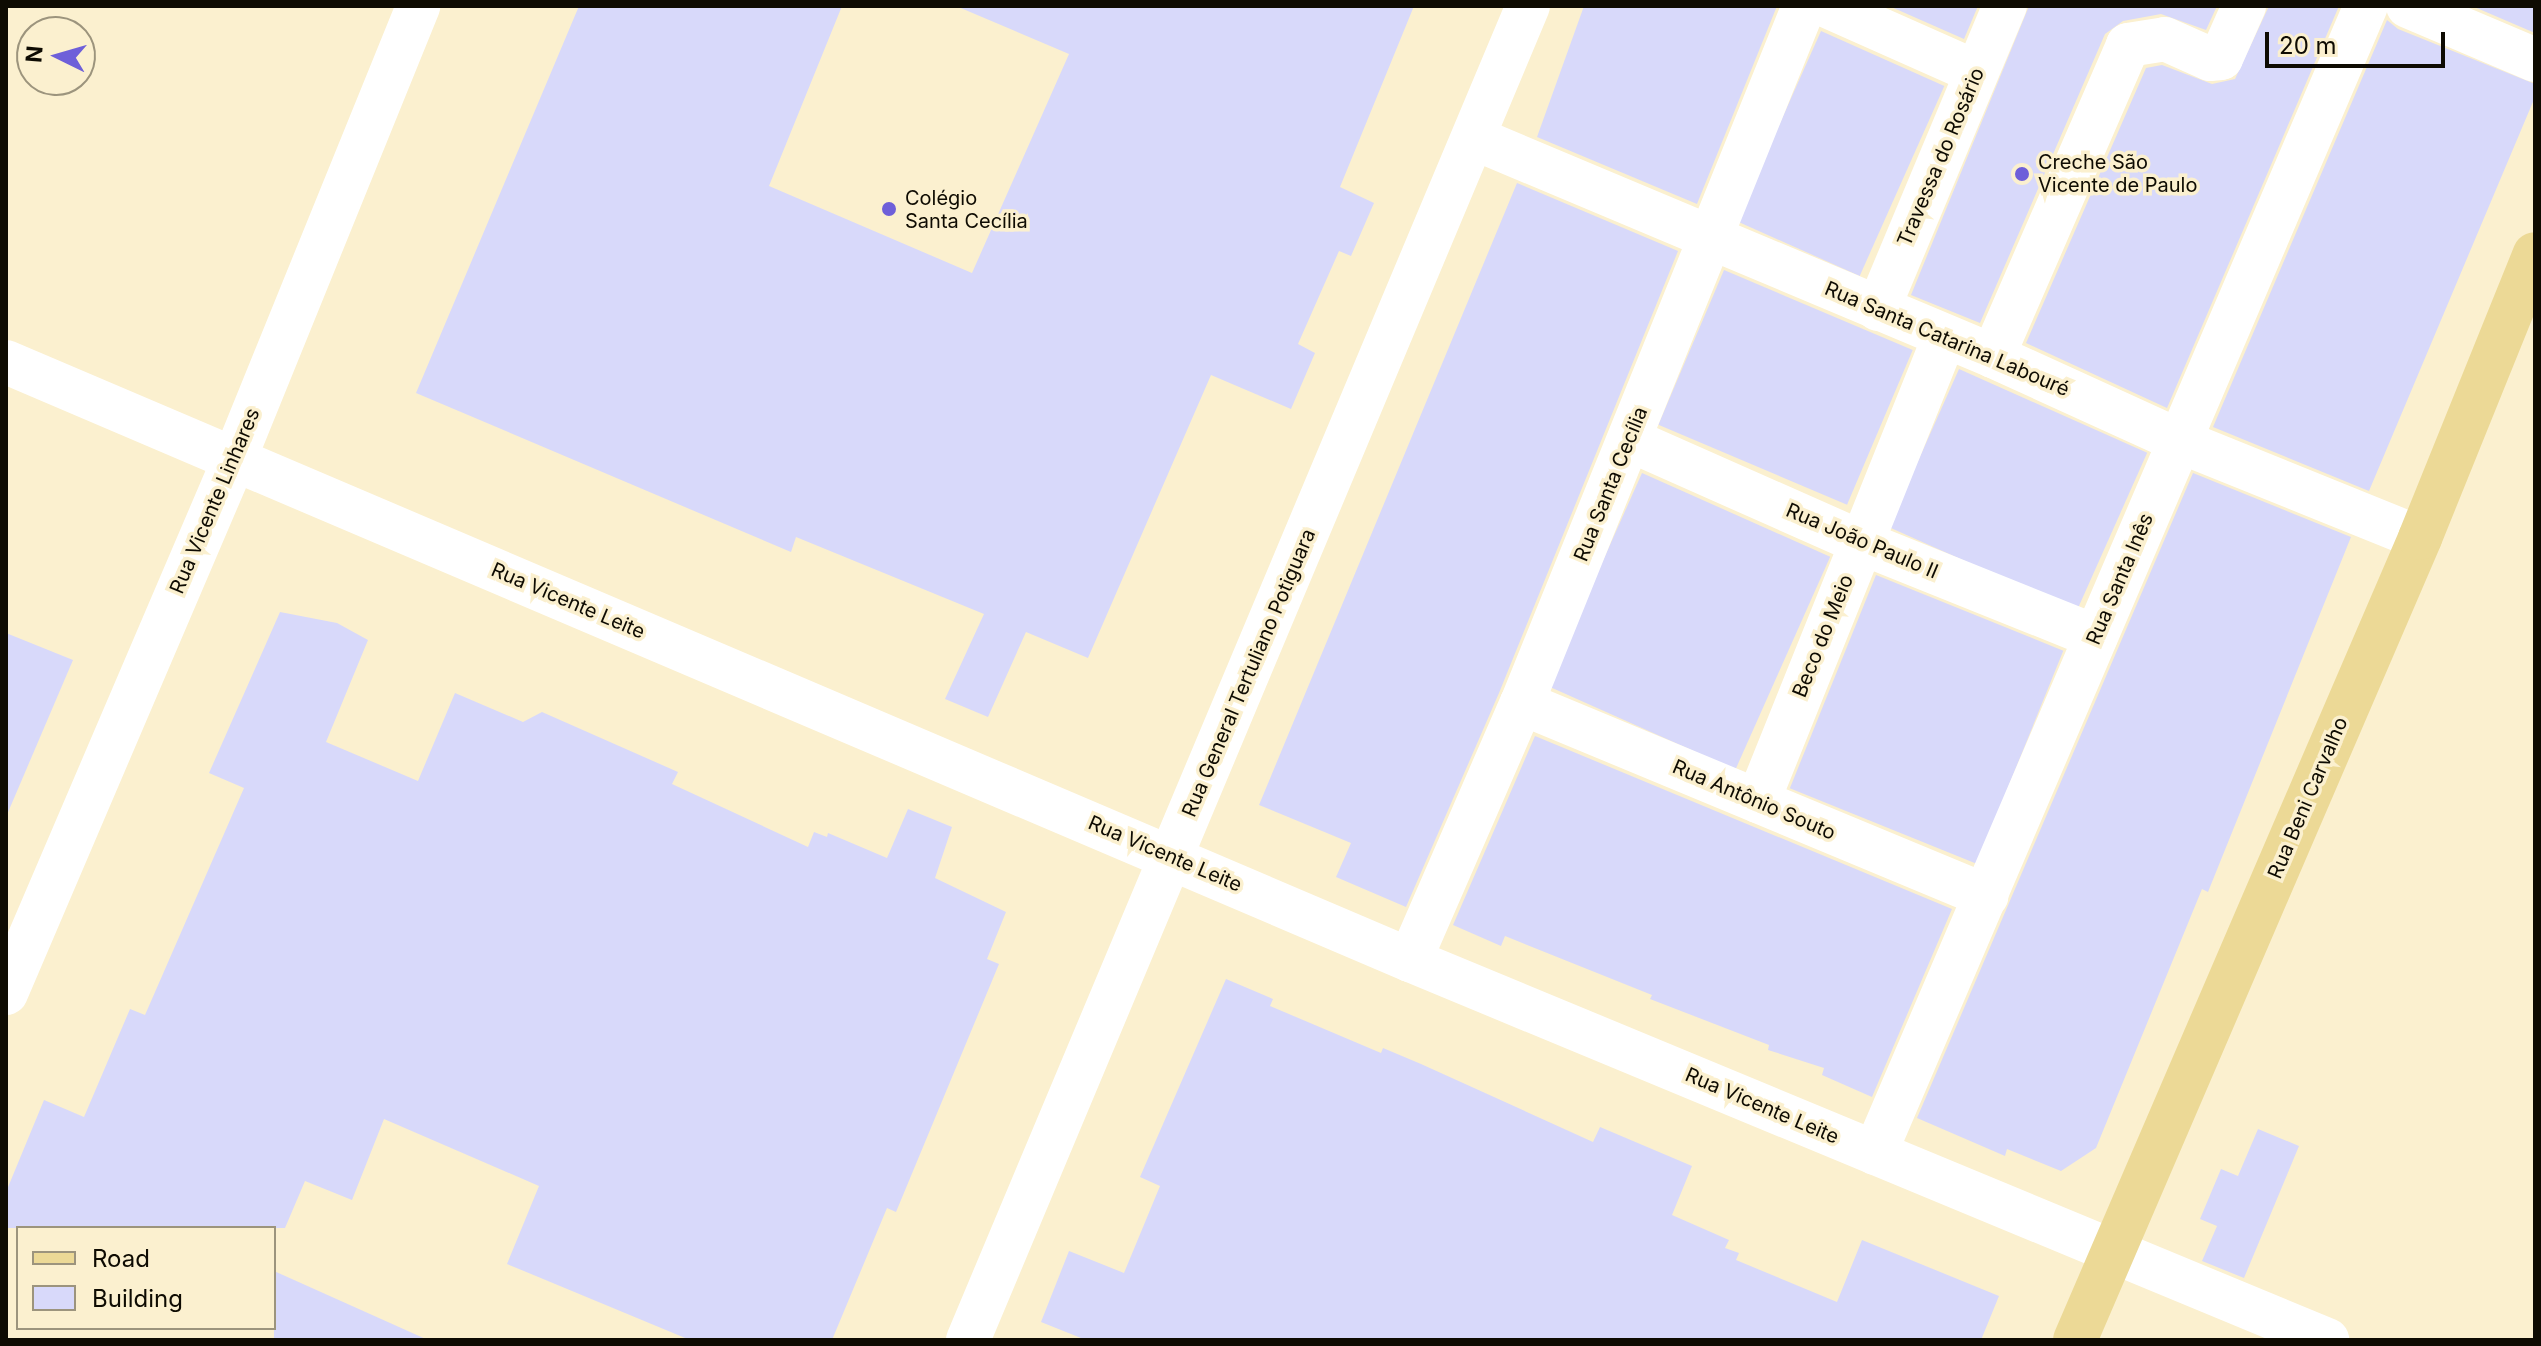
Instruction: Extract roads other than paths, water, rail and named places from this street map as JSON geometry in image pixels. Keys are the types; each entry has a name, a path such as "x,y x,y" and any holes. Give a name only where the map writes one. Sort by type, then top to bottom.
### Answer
{"main road":[{"name":"Rua Beni Carvalho","path":"2075,1340 2530,279"}],"street":[{"name":"Rua Vicente Linhares","path":"6,993 234,460 418,6"},
{"name":"Rua General Tertuliano Potiguara","path":"968,1340 1528,6"},
{"name":"Rua Santa Cecília","path":"1410,960 1522,703 1804,6"},
{"path":"1827,6 1976,72"},
{"name":"Travessa do Rosário","path":"1878,309 2005,6"},
{"path":"1993,356 2128,45 2165,39 2210,59 2221,58 2244,6"},
{"name":"Rua Santa Inês","path":"1875,1153 2177,440 2366,6"},
{"path":"2408,6 2535,60"},
{"name":"Rua Santa Catarina Labouré","path":"1474,138 1993,356 2177,440 2420,538"},
{"name":"Beco do Meio","path":"1758,801 1944,338"},
{"name":"Rua Vicente Leite","path":"6,362 1172,856 1410,960 2327,1340"},
{"name":"Rua João Paulo II","path":"1630,440 1860,542 2096,637"},
{"name":"Rua Antônio Souto","path":"1522,703 1986,896"}],"place":[{"name":"Creche São Vicente de Paulo","path":"2022,174"},
{"name":"Colégio Santa Cecília","path":"889,209"}]}
